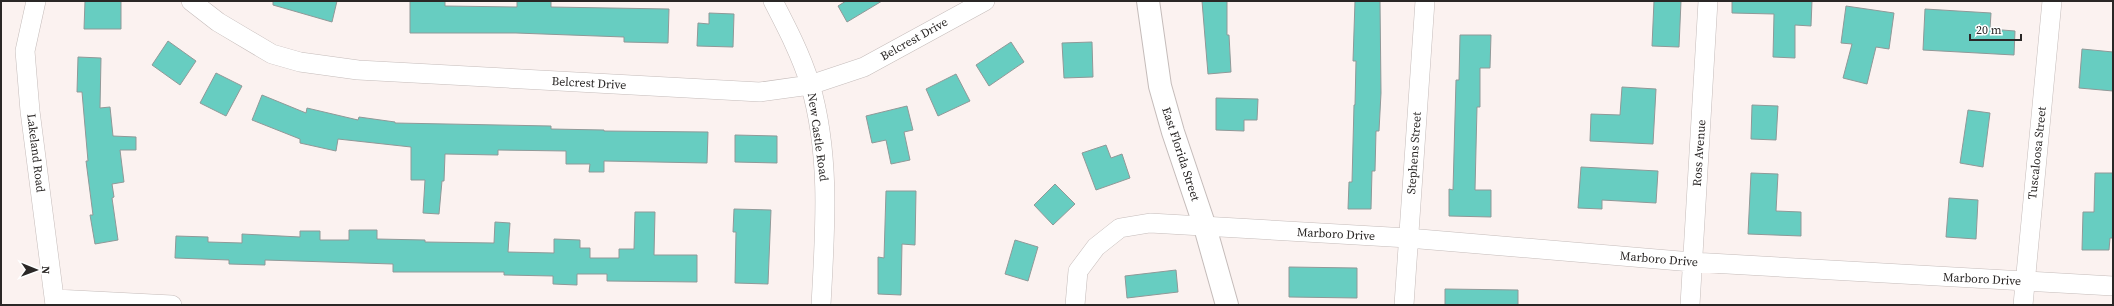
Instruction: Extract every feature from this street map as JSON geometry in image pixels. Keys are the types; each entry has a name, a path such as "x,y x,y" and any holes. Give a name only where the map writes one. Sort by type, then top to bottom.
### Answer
{"main road":[{"name":"East Florida Street","path":"1148,1 1160,86 1173,132 1205,227 1227,305"}],"street":[{"name":"Lakeland Road","path":"36,1 25,51 30,111 55,302"},
{"name":"Belcrest Drive","path":"191,1 218,22 272,54 300,62 358,70 760,92 810,85 864,67 985,1"},
{"name":"New Castle Road","path":"773,1 797,48 810,85 825,170 825,226 821,305"},
{"name":"Stephens Street","path":"1404,305 1425,1"},
{"name":"Ross Avenue","path":"1690,305 1708,1"},
{"name":"Tuscaloosa Street","path":"2023,305 2052,1"},
{"name":"Marboro Drive","path":"1075,305 1078,271 1096,247 1120,228 1150,223 1408,238 1692,262 2113,286"},
{"path":"55,302 172,305"}],"building":[{"path":"85,1 121,1 121,29 84,29"},
{"path":"273,1 337,1 332,22 273,5"},
{"path":"410,1 445,1 445,6 517,7 517,1 551,1 551,7 669,9 668,43 624,42 624,37 516,33 410,33"},
{"path":"846,1 882,1 847,22 838,6"},
{"path":"1202,1 1227,1 1227,35 1229,35 1231,72 1208,74"},
{"path":"1355,1 1380,1 1381,93 1379,131 1376,131 1375,171 1372,171 1371,209 1348,209 1349,182 1352,182 1355,105 1356,61 1353,61"},
{"path":"1654,1 1681,1 1679,47 1652,46"},
{"path":"1732,1 1812,1 1811,26 1795,25 1795,58 1773,57 1774,14 1732,13"},
{"path":"1846,6 1894,13 1889,49 1876,47 1867,84 1843,78 1852,44 1841,43"},
{"path":"1925,9 1991,13 1990,29 2015,31 2014,55 1923,50"},
{"path":"709,13 734,14 733,47 697,46 698,23 709,24"},
{"path":"1460,35 1491,35 1490,68 1480,68 1480,107 1477,107 1475,190 1491,190 1491,217 1449,216 1449,189 1453,190 1456,80 1459,80"},
{"path":"168,41 196,61 180,85 152,65"},
{"path":"1011,42 1024,62 989,86 976,65"},
{"path":"1092,42 1093,77 1064,78 1062,43"},
{"path":"2082,49 2113,52 2113,91 2079,88"},
{"path":"78,57 101,58 100,108 110,107 113,136 136,137 136,150 120,150 124,182 112,184 114,197 112,198 118,240 95,244 90,215 93,215 86,161 88,161 82,92 77,92"},
{"path":"216,73 242,86 226,116 200,103"},
{"path":"956,74 970,101 938,116 926,89"},
{"path":"1622,87 1656,89 1653,144 1590,141 1591,114 1620,115"},
{"path":"262,95 306,113 307,108 358,120 359,117 395,123 551,126 551,129 604,131 708,132 707,163 604,161 604,172 589,172 590,164 566,164 566,151 498,150 498,155 445,154 444,181 442,181 439,214 423,213 425,180 411,180 411,147 338,139 336,151 300,143 300,139 252,120"},
{"path":"1216,98 1258,99 1257,120 1244,120 1244,131 1216,130"},
{"path":"1752,105 1778,106 1776,140 1751,139"},
{"path":"907,106 913,130 904,132 910,160 891,164 886,140 872,143 866,116"},
{"path":"1968,110 1990,113 1983,167 1960,163"},
{"path":"735,135 777,136 777,163 735,162"},
{"path":"1106,145 1111,158 1122,154 1130,178 1096,190 1082,153"},
{"path":"1581,167 1658,171 1656,203 1602,200 1602,209 1578,208"},
{"path":"1751,173 1778,174 1776,211 1801,212 1801,236 1748,234"},
{"path":"2095,173 2113,173 2113,238 2110,238 2109,250 2082,250 2083,212 2094,212"},
{"path":"1055,184 1075,204 1053,225 1034,205"},
{"path":"886,191 916,191 915,245 902,244 901,295 878,294 878,257 884,258"},
{"path":"1949,198 1978,200 1976,239 1946,237"},
{"path":"734,209 771,210 768,284 735,283 736,232 733,232"},
{"path":"635,212 655,212 654,255 697,255 697,282 607,281 607,274 577,274 577,285 553,284 553,276 504,275 504,272 393,272 393,264 265,260 265,265 229,264 229,260 175,258 176,236 208,237 208,242 242,243 242,234 300,237 300,231 320,231 320,240 349,240 349,230 377,230 377,239 425,240 425,242 494,243 495,222 510,223 508,252 554,253 554,239 580,240 580,248 590,248 590,258 619,258 619,249 634,249"},
{"path":"1015,240 1038,247 1028,281 1005,274"},
{"path":"1289,267 1357,268 1357,298 1289,297"},
{"path":"1176,270 1178,292 1127,298 1125,276"},
{"path":"1445,289 1518,290 1518,305 1445,305"}]}
